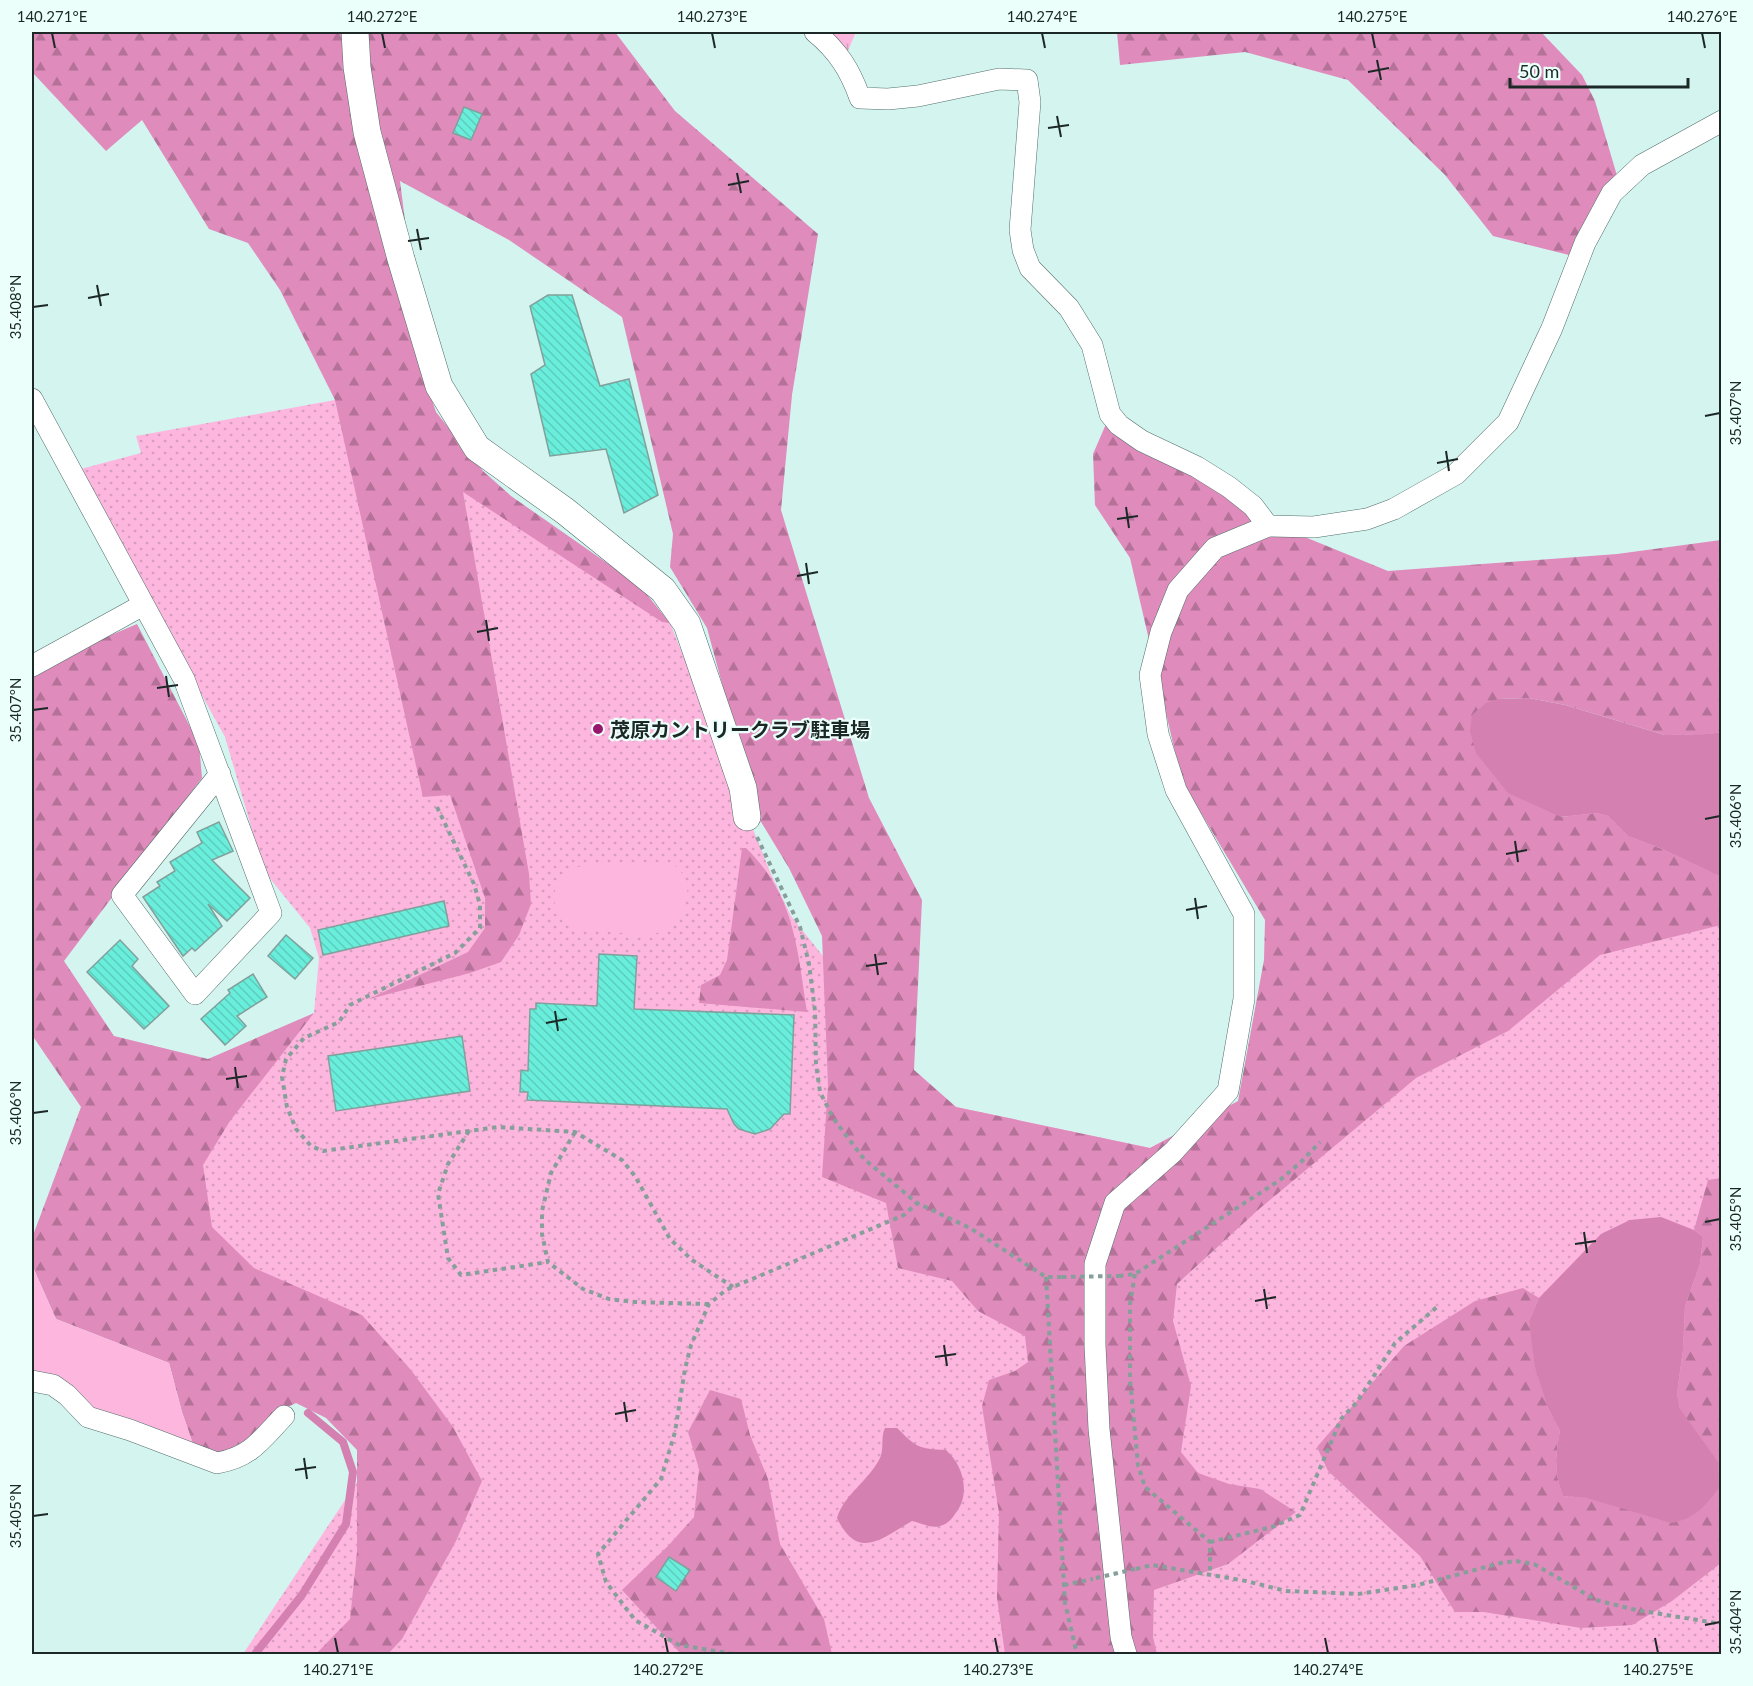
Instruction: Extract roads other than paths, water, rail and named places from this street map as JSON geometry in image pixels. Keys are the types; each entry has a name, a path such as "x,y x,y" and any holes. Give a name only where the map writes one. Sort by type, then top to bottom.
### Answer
{"street":[{"path":"355,32 357,67 367,132 401,259 439,386 477,448 565,511 663,590 687,624 743,788 747,817"},
{"path":"815,32 841,57 853,76 860,98 888,99 918,96 999,79 1027,80 1030,102 1020,230 1023,250 1030,268 1069,308 1092,345 1110,414 1119,425 1142,441 1197,467 1229,487 1253,506 1268,526"},
{"path":"1126,1654 1121,1637 1099,1429 1095,1344 1095,1264 1115,1203 1173,1152 1228,1091 1244,999 1244,914 1176,790 1158,734 1150,675 1161,632 1178,590 1215,548 1268,526 1314,527 1367,519 1402,504 1456,474 1508,422 1552,328 1585,243 1612,193 1642,165 1722,121"},
{"path":"32,399 184,679 220,774 271,913 195,994 122,895 220,774"},
{"path":"32,666 41,651 143,605"},
{"path":"32,1381 53,1385 67,1395 88,1417 130,1430 217,1463 249,1453 284,1416"}],"waterway":[{"path":"255,1654 302,1595 346,1524 353,1472 343,1442 308,1413"}],"place":[{"name":"茂原カントリークラブ駐車場","path":"598,729"}]}
